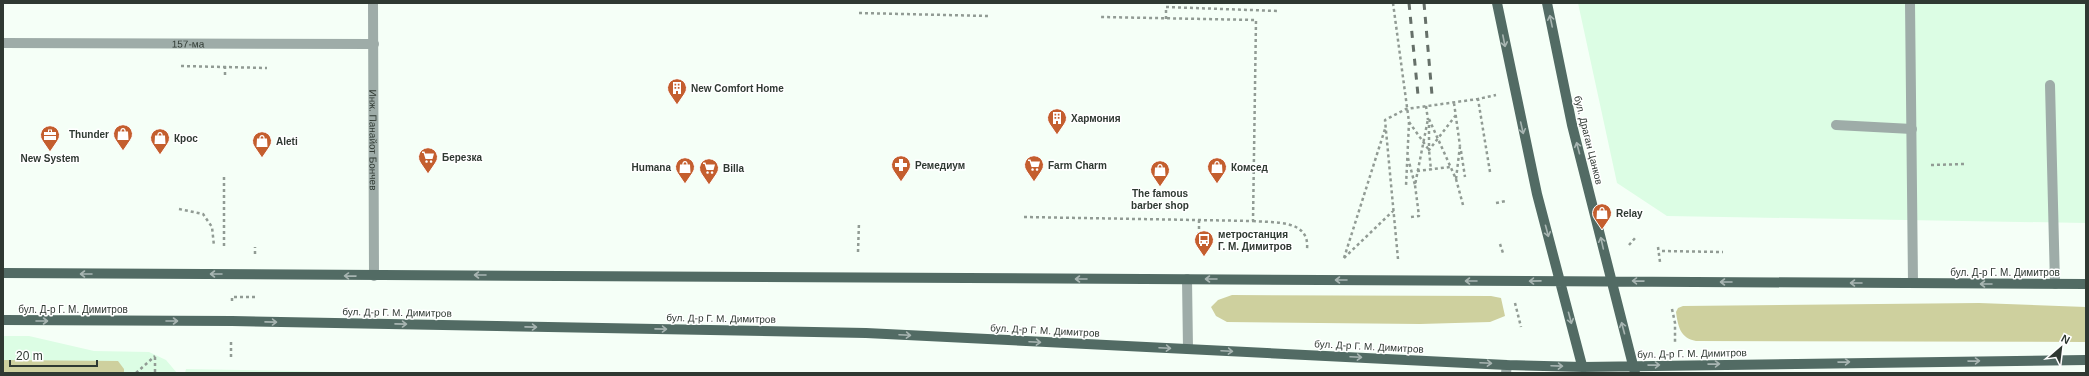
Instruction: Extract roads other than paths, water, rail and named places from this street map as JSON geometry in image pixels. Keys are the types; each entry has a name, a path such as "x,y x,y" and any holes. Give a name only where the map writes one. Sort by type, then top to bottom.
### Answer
{"main road":[{"path":"1497,3 1513,90 1537,194 1584,370"},
{"name":"бул. Драган Цанков","path":"1547,3 1572,125 1634,369"},
{"name":"бул. Д-р Г. М. Димитров","path":"3,274 374,276 527,275 2086,284"},
{"name":"бул. Д-р Г. М. Димитров","path":"3,320 240,321 866,333 1188,349 1507,369 1584,370 2086,360"}],"street":[{"name":"Инж. Панайот Бончев","path":"373,3 374,276"},
{"path":"1910,3 1913,283"},
{"name":"157-ма","path":"3,43 374,44"},
{"path":"2050,85 2055,284"},
{"path":"1836,125 1912,129"},
{"path":"1187,279 1188,349"}],"railway":[{"path":"1409,3 1418,95"},
{"path":"1424,3 1432,95"}],"place":[{"name":"New Comfort Home","path":"677,105"},
{"name":"Хармония","path":"1057,135"},
{"name":"Thunder","path":"123,151"},
{"name":"New System","path":"50,152"},
{"name":"Крос","path":"160,155"},
{"name":"Aleti","path":"262,158"},
{"name":"Березка","path":"428,174"},
{"name":"Ремедиум","path":"901,182"},
{"name":"Farm Charm","path":"1034,182"},
{"name":"Humana","path":"685,184"},
{"name":"Комсед","path":"1217,184"},
{"name":"Billa","path":"709,185"},
{"name":"The famous barber shop","path":"1160,187"},
{"name":"Relay","path":"1602,230"},
{"name":"метростанция Г. М. Димитров","path":"1204,257"}]}
